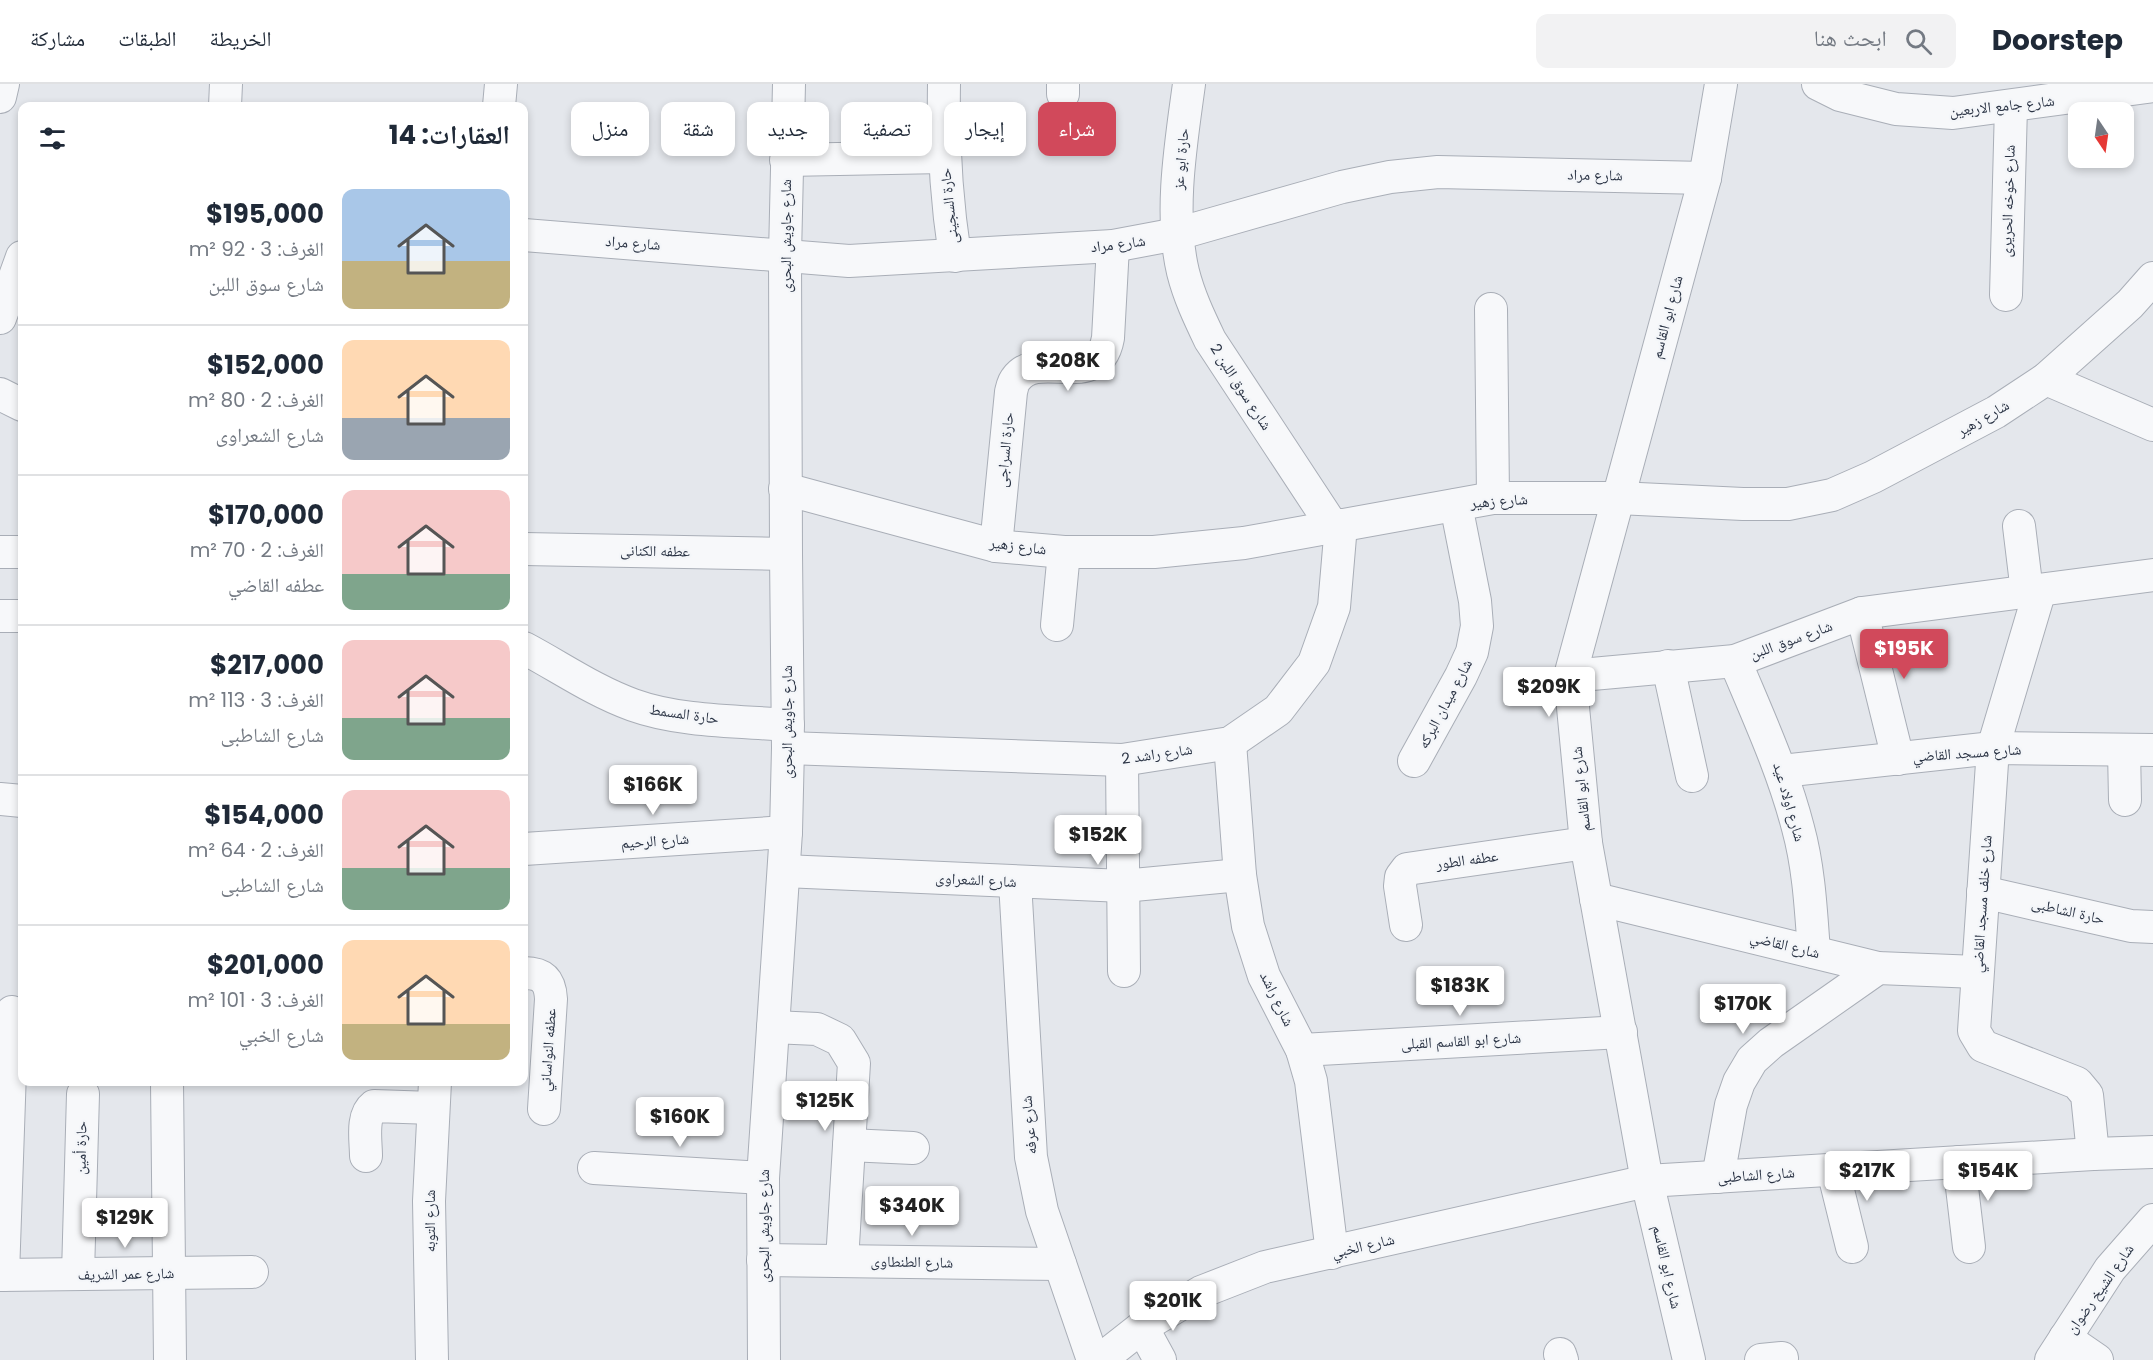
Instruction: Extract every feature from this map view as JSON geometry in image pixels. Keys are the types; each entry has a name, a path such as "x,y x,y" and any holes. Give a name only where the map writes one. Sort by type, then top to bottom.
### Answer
{"street":[{"path":"0,97 3,84"},
{"path":"225,102 226,84"},
{"path":"499,102 501,84"},
{"name":"شارع جاويش البحرى","path":"764,1360 763,1178 784,871 788,737 785,255 789,84"},
{"name":"حارة السجينى","path":"944,84 944,157 955,256"},
{"name":"حارة ابو عز","path":"1177,234 1178,184 1189,84"},
{"name":"شارع ابو القاسم","path":"1689,1360 1647,1181 1586,843 1570,676 1705,178 1721,84"},
{"name":"شارع جامع الاربعين","path":"1818,84 1840,95 1896,109 1953,113 2153,86"},
{"name":"شارع خوخه الحريرى","path":"2006,295 2011,106"},
{"path":"786,160 944,157"},
{"name":"شارع مراد","path":"528,235 785,255 817,260 849,261 955,256 1113,246 1177,234 1342,187 1390,177 1438,172 1705,178"},
{"name":"شارع سوق اللبن 2","path":"1177,234 1182,271 1193,307 1210,340 1337,526"},
{"name":"حارة السراجى","path":"996,546 1011,392 1015,380 1025,371 1038,368 1084,367 1097,362 1106,352 1113,246"},
{"path":"0,261 18,258"},
{"path":"0,318 18,268"},
{"name":"شارع زهير","path":"785,489 996,546 1064,552 1154,552 1244,543 1494,498 1617,498 1788,504 1832,495 1873,477 1996,412 2046,379 2130,304 2153,278"},
{"path":"1491,309 1494,498"},
{"path":"2046,379 2153,425"},
{"path":"0,394 18,403"},
{"name":"شارع ميدان البركه","path":"1414,761 1461,676 1472,652 1477,626 1475,601 1456,505"},
{"name":"شارع راشد 2","path":"788,737 1122,760 1230,743 1278,710 1314,663 1334,607 1337,526"},
{"path":"2019,526 2033,591"},
{"name":"عطفه الكنانى","path":"528,549 786,554"},
{"path":"0,552 18,552"},
{"path":"1057,625 1064,552"},
{"name":"شارع سوق اللبن","path":"1570,676 1735,661 1862,613 2153,575"},
{"name":"شارع خلف مسجد القاضي","path":"2033,591 1994,748 1974,1032 1983,1047 2078,1083 2087,1095 2093,1154"},
{"path":"1862,613 1898,759"},
{"path":"0,616 18,616"},
{"name":"حارة المسمط","path":"528,650 597,690 635,706 788,737"},
{"name":"شارع اولاد عيد","path":"1735,661 1782,771 1799,830 1810,890 1814,952"},
{"path":"1668,666 1692,776"},
{"name":"شارع راشد","path":"1230,743 1240,875 1248,926 1264,975 1302,1050 1311,1081 1332,1253"},
{"name":"شارع مسجد القاضي","path":"1782,771 1994,748 2139,750"},
{"path":"2124,800 2139,750"},
{"path":"1122,760 1124,971"},
{"path":"0,799 18,801"},
{"name":"شارع الرحيم","path":"528,849 786,832"},
{"name":"عطفه الطور","path":"1406,925 1400,886 1401,876 1407,869 1586,843"},
{"name":"شارع الشعراوى","path":"784,871 1123,886 1240,875"},
{"name":"شارع عرفه","path":"1015,882 1032,1157 1042,1212 1093,1360"},
{"name":"حارة الشاطبى","path":"1983,892 2131,926 2153,927"},
{"name":"شارع القاضي","path":"1596,899 1878,968 1977,972"},
{"path":"1718,1177 1731,1105 1739,1082 1752,1060 1771,1043 1878,968"},
{"name":"عطفه النواساني","path":"528,973 543,978 550,987 544,1109"},
{"path":"2,1275 12,1012"},
{"path":"773,1027 817,1029 840,1040 854,1063 842,1261"},
{"name":"شارع ابو القاسم القبلى","path":"1302,1050 1621,1032"},
{"path":"167,1086 170,1360"},
{"name":"حارة أمين","path":"78,1274 83,1094"},
{"path":"366,1156 366,1116 369,1110 374,1106 434,1094"},
{"name":"شارع التوبه","path":"432,1360 429,1201 434,1094"},
{"path":"849,1145 913,1148"},
{"name":"شارع الشاطبى","path":"1647,1181 2153,1152"},
{"path":"1959,1162 1969,1247"},
{"path":"594,1168 763,1178"},
{"path":"1833,1170 1852,1247"},
{"name":"شارع الخبي","path":"1100,1360 1142,1327 1201,1292 1265,1267 1647,1181"},
{"name":"شارع الشيخ رضوان","path":"2058,1349 2110,1269 2153,1220"},
{"name":"شارع الطنطاوى","path":"763,1260 1060,1264"},
{"name":"شارع عمر الشريف","path":"2,1275 252,1272"},
{"path":"1142,1327 1160,1360"},
{"path":"2058,1349 2097,1360"}]}
